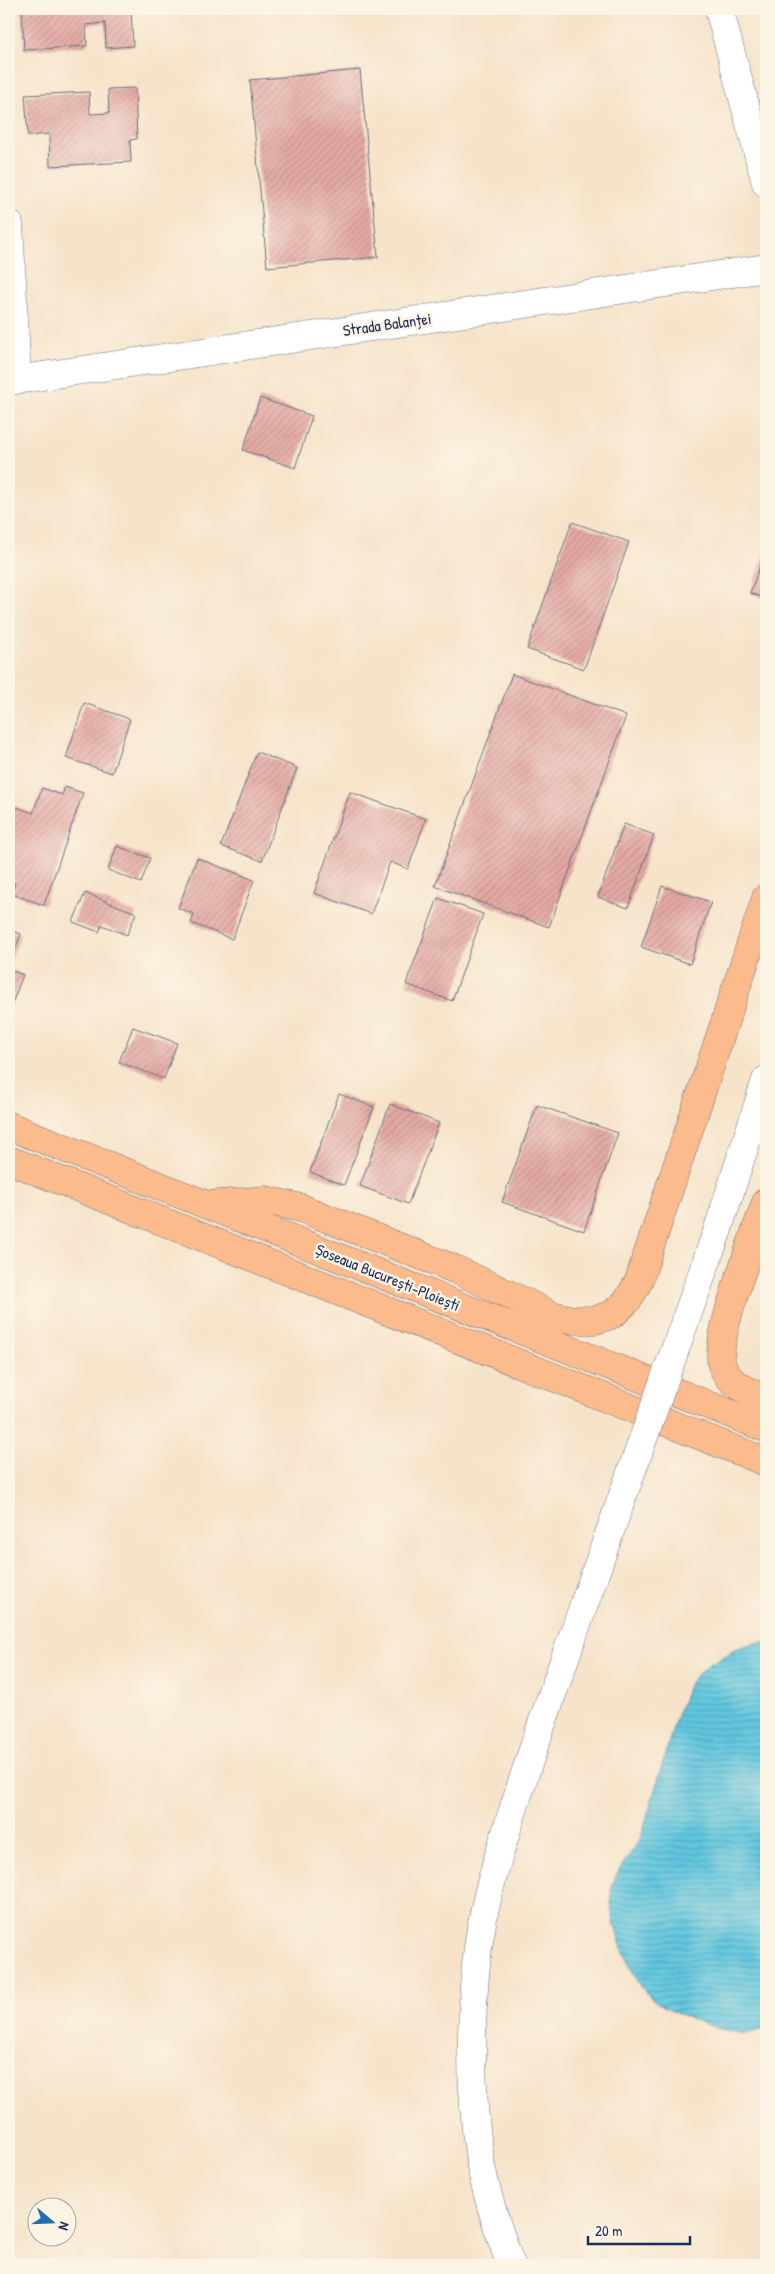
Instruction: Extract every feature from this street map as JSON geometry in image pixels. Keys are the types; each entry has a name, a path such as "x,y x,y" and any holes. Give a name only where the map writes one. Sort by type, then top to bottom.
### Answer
{"highway":[{"path":"208,1205 265,1200 301,1208 457,1270 552,1315 572,1320 596,1320 613,1314 627,1301 638,1283 766,898"},
{"name":"Șoseaua București-Ploiești","path":"9,1126 766,1428"},
{"name":"Șoseaua București-Ploiești","path":"9,1160 766,1462"},
{"path":"766,1202 729,1310 721,1341 721,1364 732,1380 748,1392 766,1399"}],"street":[{"path":"719,9 766,182"},
{"path":"9,224 13,380"},
{"name":"Strada Balanței","path":"13,380 766,268"},
{"path":"511,2265 501,2238 480,2161 473,2081 474,1990 481,1933 499,1853 588,1593 717,1232 766,1080"}],"water":[{"path":"754,1643 766,1643 766,2028 744,2033 731,2032 692,2019 666,2007 649,1996 635,1976 622,1948 613,1919 611,1894 615,1877 642,1834 676,1718 689,1683 705,1667 738,1648"}],"building":[{"path":"131,9 133,46 106,48 105,23 86,25 87,46 24,50 22,10"},
{"path":"360,70 378,257 267,267 250,80"},
{"path":"135,88 137,139 130,140 131,162 50,166 49,134 28,136 25,95 89,92 90,114 109,113 108,89"},
{"path":"260,398 312,416 295,468 243,450"},
{"path":"572,522 629,542 584,669 527,649"},
{"path":"766,548 766,599 750,593"},
{"path":"512,674 626,716 549,927 435,886"},
{"path":"84,703 130,719 112,773 66,758"},
{"path":"257,752 297,768 262,861 221,846"},
{"path":"65,787 83,793 44,905 12,894 15,883 9,881 12,871 9,870 9,804 33,813 42,788 62,795"},
{"path":"350,792 426,819 408,869 390,862 371,914 314,893"},
{"path":"624,824 654,835 628,908 598,897"},
{"path":"117,846 150,858 141,883 108,870"},
{"path":"197,858 254,880 232,939 191,923 194,914 178,908"},
{"path":"662,886 711,902 690,964 641,947"},
{"path":"85,893 136,913 127,935 102,925 99,932 73,922"},
{"path":"438,898 483,914 452,1001 406,984"},
{"path":"9,930 21,934 9,966"},
{"path":"9,969 23,975 9,1011"},
{"path":"133,1027 177,1043 164,1079 119,1062"},
{"path":"339,1094 374,1107 344,1185 310,1172"},
{"path":"390,1104 439,1123 408,1204 360,1186"},
{"path":"537,1105 618,1133 584,1231 502,1202"}]}
